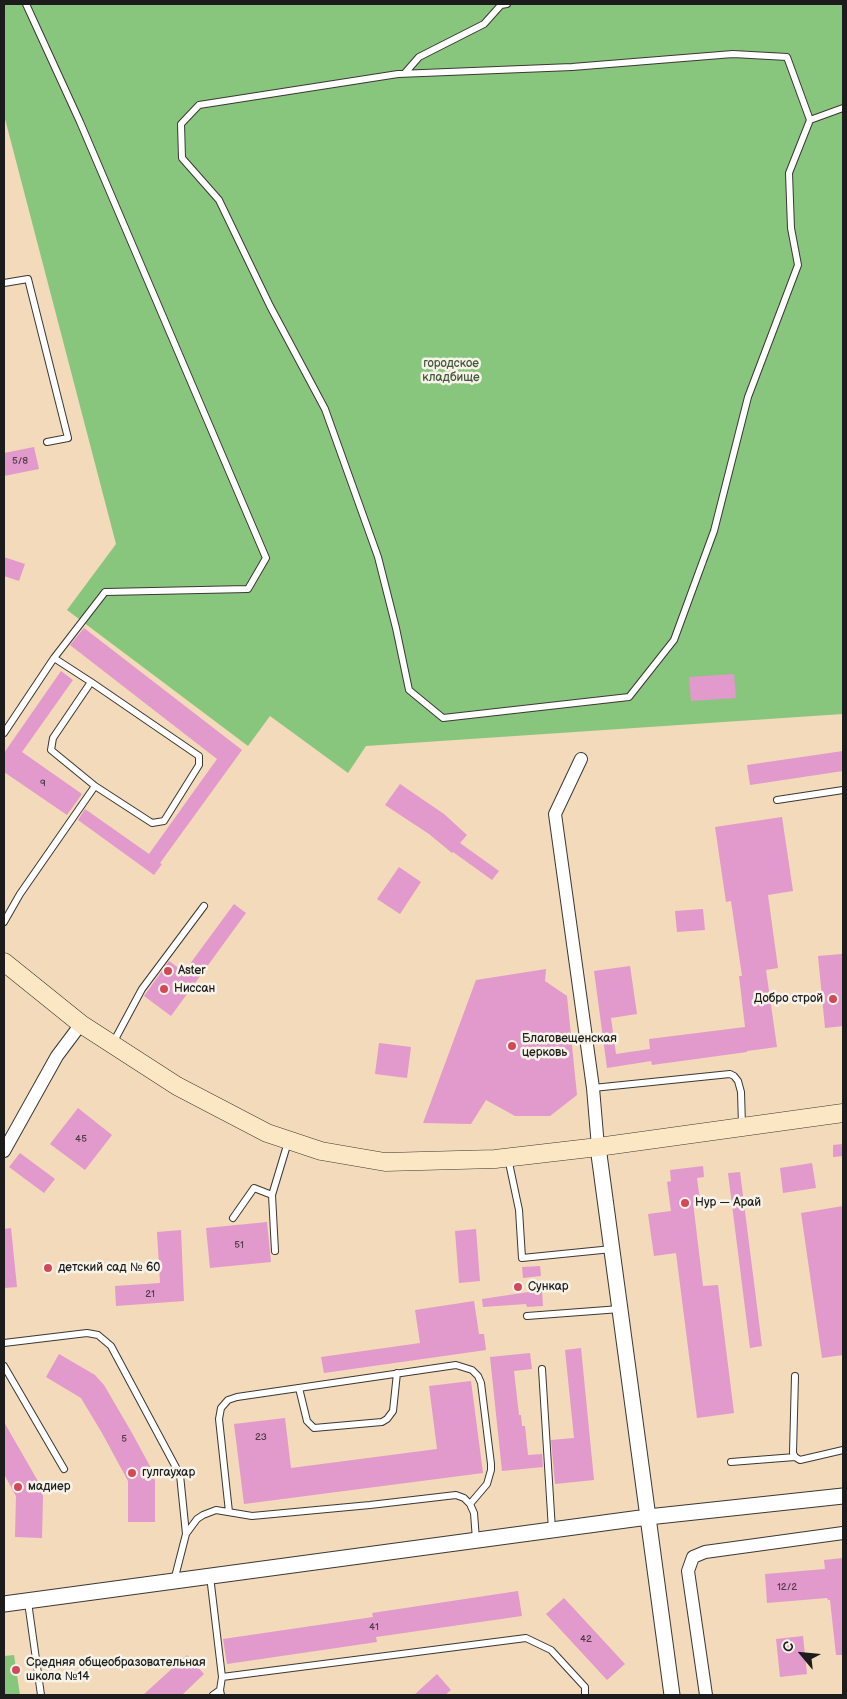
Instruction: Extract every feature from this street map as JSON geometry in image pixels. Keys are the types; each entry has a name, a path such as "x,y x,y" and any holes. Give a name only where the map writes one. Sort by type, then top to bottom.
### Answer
{"main road":[{"path":"4,962 81,1024 177,1086 267,1133 321,1151 385,1162 508,1157 598,1147 843,1113"}],"street":[{"path":"581,759 555,814 593,1088 598,1147 672,1695"},
{"path":"4,1151 57,1056 81,1024"},
{"path":"4,1604 648,1517 843,1496"},
{"path":"706,1695 688,1571 694,1557 706,1552 843,1533"}],"lane":[{"path":"4,733 54,658 105,592 248,589 266,558 80,122 26,4"},
{"path":"405,74 419,57 484,24 501,5 507,4"},
{"path":"733,54 788,57 810,120 788,173 791,228 798,265 748,397 714,531 674,640 630,697 443,718 409,690 378,557 325,409 270,306 219,200 182,158 181,124 199,104 405,74 572,67 733,54"},
{"path":"810,120 843,108"},
{"path":"4,283 28,279 68,438 47,442"},
{"path":"54,658 91,682 199,756 199,765 164,821 152,823 95,786 51,750 53,738 91,682"},
{"path":"4,922 20,894 95,786"},
{"path":"777,800 843,790"},
{"path":"113,1044 142,989 204,906"},
{"path":"593,1088 730,1074 738,1081 741,1092 742,1126"},
{"path":"275,1251 272,1195 289,1140"},
{"path":"508,1157 519,1210 522,1258 613,1249"},
{"path":"232,1218 254,1188 272,1195"},
{"path":"526,1316 621,1309"},
{"path":"4,1343 87,1333 98,1335 111,1346 180,1475 186,1534 174,1581"},
{"path":"229,1512 219,1419 221,1408 232,1398 456,1365 472,1370 478,1376 481,1383 491,1470 487,1484 470,1504"},
{"path":"4,1366 64,1469"},
{"path":"542,1369 552,1531"},
{"path":"299,1388 307,1420 314,1428 382,1422 394,1411 397,1373"},
{"path":"795,1376 793,1453 795,1457"},
{"path":"731,1462 795,1457 800,1460 843,1450"},
{"path":"186,1534 197,1519 216,1510 252,1516 456,1495 464,1498 470,1504 474,1513 476,1541"},
{"path":"210,1576 222,1677 221,1692 212,1695"},
{"path":"28,1600 41,1695"},
{"path":"222,1677 526,1638 551,1650 586,1687 585,1695"}],"green space":[{"name":"городское кладбище","path":"4,4 843,4 843,714 366,746 348,773 270,716 248,746 67,610 116,544 4,115"},
{"path":"14,1655 20,1695 4,1695 4,1656"}],"building":[{"path":"34,447 39,469 4,476 4,453"},
{"path":"4,557 25,564 19,581 4,576"},
{"path":"84,628 242,750 160,863 162,864 154,875 78,820 85,809 149,854 217,759 70,645"},
{"path":"61,671 73,680 22,752 82,794 67,815 4,772 4,753"},
{"path":"734,674 736,698 691,701 689,677"},
{"path":"843,751 843,771 750,785 747,765"},
{"path":"400,784 444,814 467,835 460,843 499,871 492,880 452,853 429,834 385,805"},
{"path":"782,817 793,891 768,895 778,968 766,970 777,1047 652,1065 651,1061 607,1068 594,971 630,966 637,1014 611,1018 616,1054 650,1049 649,1039 745,1027 739,976 742,976 731,901 726,902 715,827"},
{"path":"399,867 421,882 400,914 377,899"},
{"path":"234,904 246,913 171,1016 144,996 169,961 184,972"},
{"path":"703,909 705,930 677,932 675,911"},
{"name":"Добро строй","path":"842,954 843,1026 825,1028 818,956"},
{"name":"Благовещенская церковь","path":"546,969 545,981 567,996 577,1095 550,1116 515,1116 486,1100 471,1124 423,1123 476,980"},
{"path":"379,1043 411,1047 407,1078 375,1074"},
{"path":"78,1108 112,1135 85,1170 50,1144"},
{"path":"843,1144 843,1156 833,1157 833,1145"},
{"path":"20,1153 55,1179 44,1193 9,1167"},
{"path":"812,1163 816,1188 783,1193 780,1168"},
{"path":"703,1166 704,1177 697,1178 700,1201 693,1202 703,1286 718,1285 734,1413 697,1418 676,1253 654,1256 648,1214 671,1211 667,1182 671,1181 670,1170"},
{"path":"740,1172 762,1346 750,1348 728,1173"},
{"path":"843,1206 843,1355 822,1358 801,1213"},
{"path":"267,1222 271,1262 210,1268 206,1228"},
{"path":"11,1228 17,1287 4,1288 4,1229"},
{"path":"476,1229 480,1281 459,1283 455,1231"},
{"path":"181,1230 184,1301 116,1306 115,1286 160,1283 157,1232"},
{"path":"540,1266 541,1276 523,1278 522,1267"},
{"path":"542,1290 543,1306 527,1307 526,1304 483,1307 482,1299"},
{"path":"474,1301 479,1334 484,1334 486,1350 324,1373 321,1357 420,1343 415,1310"},
{"path":"581,1348 594,1480 555,1484 551,1440 574,1438 565,1350"},
{"path":"530,1353 532,1369 514,1371 519,1415 521,1415 522,1426 525,1426 528,1455 542,1454 543,1467 502,1471 490,1357"},
{"path":"59,1354 95,1375 104,1385 132,1433 151,1468 155,1481 155,1522 128,1522 128,1481 102,1433 81,1398 46,1377"},
{"path":"471,1381 483,1473 244,1504 234,1424 285,1418 291,1468 437,1449 429,1386"},
{"path":"4,1422 39,1483 43,1496 42,1538 15,1537 16,1496 4,1474"},
{"path":"843,1558 843,1655 836,1655 830,1600 827,1598 767,1603 765,1574 825,1569 824,1560"},
{"path":"518,1591 522,1616 376,1637 377,1642 227,1664 223,1639 373,1617 372,1613"},
{"path":"564,1598 625,1664 607,1680 546,1614"},
{"path":"803,1636 807,1674 780,1677 776,1639"},
{"path":"187,1655 204,1674 182,1695 143,1695"},
{"path":"437,1674 451,1690 445,1695 414,1695"}],"place":[{"name":"Aster","path":"168,971"},
{"name":"Ниссан","path":"164,989"},
{"name":"Добро строй","path":"833,999"},
{"name":"Благовещенская церковь","path":"512,1046"},
{"name":"Нур — Арай","path":"685,1203"},
{"name":"детский сад № 60","path":"48,1268"},
{"name":"Сункар","path":"518,1287"},
{"name":"гулгаухар","path":"132,1473"},
{"name":"мадиер","path":"18,1487"},
{"name":"Cредняя общеобразовательная школа №14","path":"16,1670"}]}
